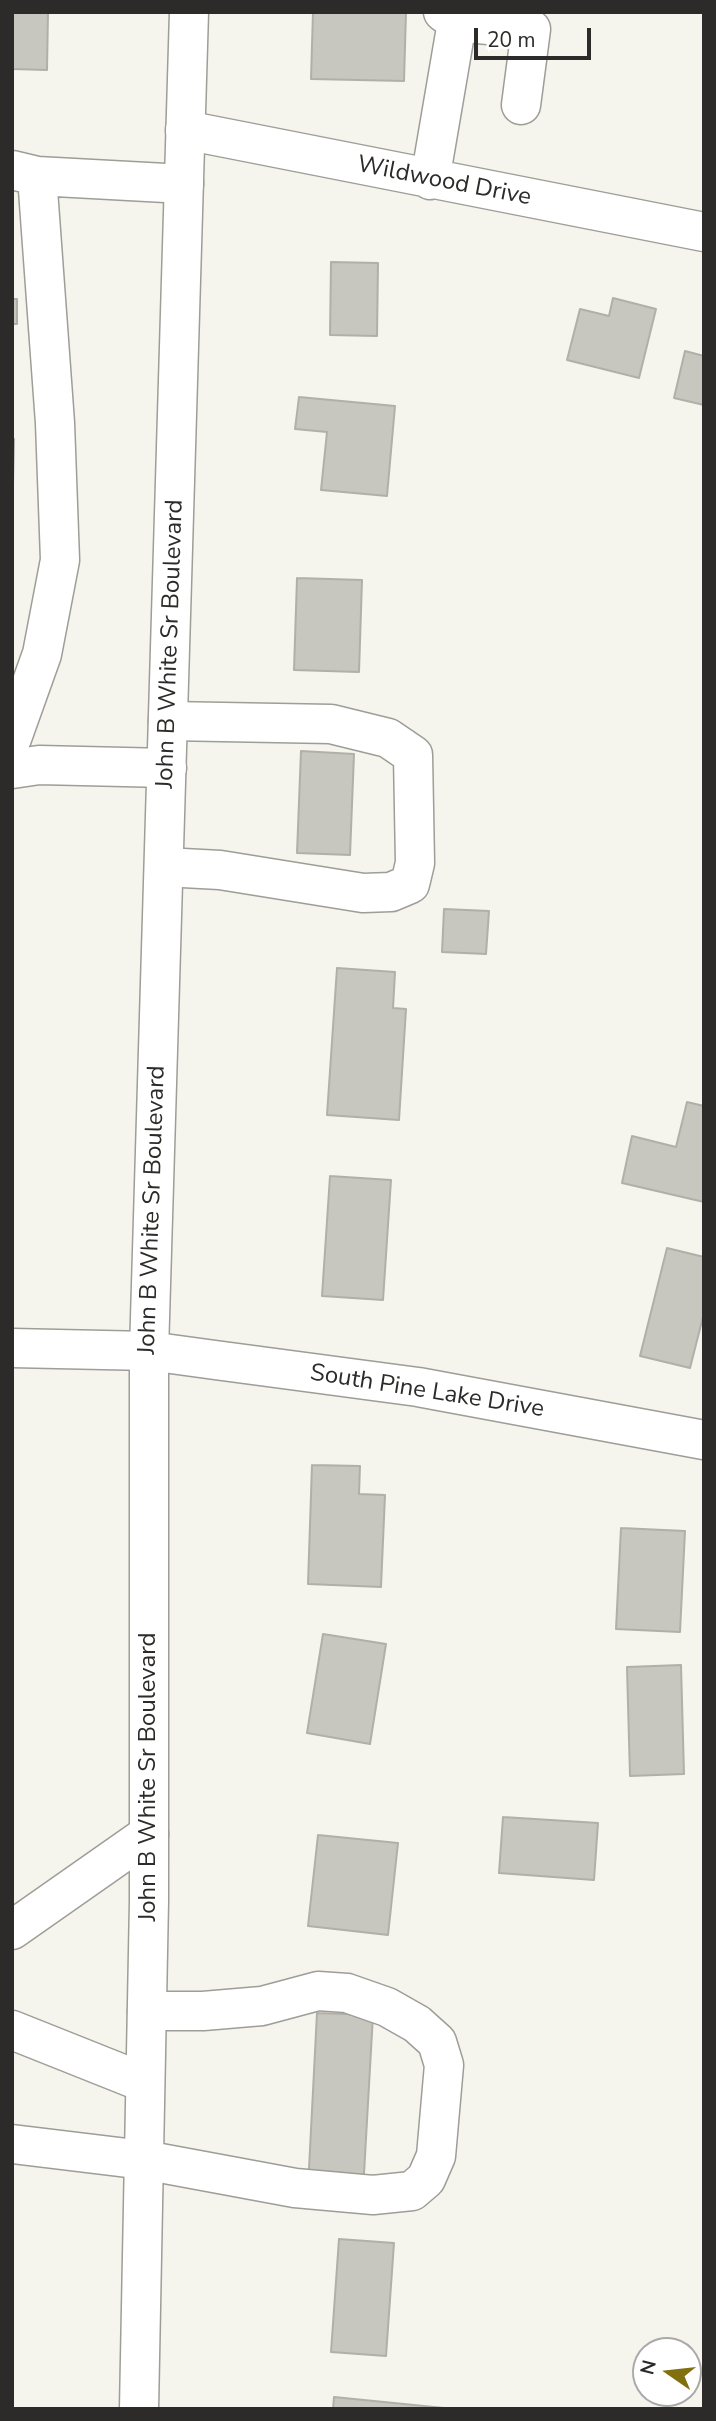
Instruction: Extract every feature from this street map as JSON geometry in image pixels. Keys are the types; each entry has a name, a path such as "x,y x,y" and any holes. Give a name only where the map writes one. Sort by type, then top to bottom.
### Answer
{"main road":[{"name":"John B White Sr Boulevard","path":"139,2409 149,1834 149,1351 182,337 189,12"},
{"path":"430,180 450,17 531,29 521,105"},
{"name":"Wildwood Drive","path":"185,130 704,232"},
{"path":"12,738 42,654 60,561 55,423 25,173 184,184"},
{"path":"164,867 220,870 363,893 391,891 410,884 415,863 413,755 388,738 331,724 168,720"},
{"path":"12,769 39,765 167,768"},
{"name":"South Pine Lake Drive","path":"12,1348 149,1351 418,1387 704,1440"},
{"path":"12,1930 149,1834"},
{"path":"12,2144 144,2160 295,2188 373,2195 412,2191 426,2179 436,2156 444,2065 436,2042 417,2024 387,2007 347,1993 318,1991 262,2007 147,2011"},
{"path":"12,2029 145,2083"}],"building":[{"path":"12,12 48,12 47,70 12,69"},
{"path":"313,12 406,12 404,81 311,79"},
{"path":"331,262 378,263 377,336 330,335"},
{"path":"613,298 656,309 639,378 567,360 580,309 609,316"},
{"path":"12,299 17,299 17,324 12,324"},
{"path":"685,351 704,356 704,405 674,398"},
{"path":"299,397 395,406 387,496 321,490 327,432 295,429"},
{"path":"14,439 13,484 12,484"},
{"path":"297,578 362,580 359,672 294,670"},
{"path":"301,751 354,754 350,855 297,853"},
{"path":"444,909 489,911 486,954 442,952"},
{"path":"337,968 395,972 393,1008 406,1009 399,1120 327,1115"},
{"path":"687,1102 704,1106 704,1202 622,1183 632,1136 676,1147"},
{"path":"330,1176 391,1180 383,1300 322,1296"},
{"path":"667,1248 704,1257 704,1313 690,1368 640,1356"},
{"path":"312,1465 360,1466 359,1494 385,1495 381,1587 308,1584"},
{"path":"621,1528 685,1531 680,1632 616,1629"},
{"path":"323,1634 386,1644 370,1744 307,1733"},
{"path":"681,1665 684,1774 630,1776 627,1667"},
{"path":"503,1817 598,1823 594,1880 499,1873"},
{"path":"318,1835 398,1843 388,1935 308,1926"},
{"path":"317,2013 373,2015 363,2191 308,2188"},
{"path":"339,2239 394,2243 386,2356 331,2352"},
{"path":"334,2397 454,2409 333,2409"}]}
